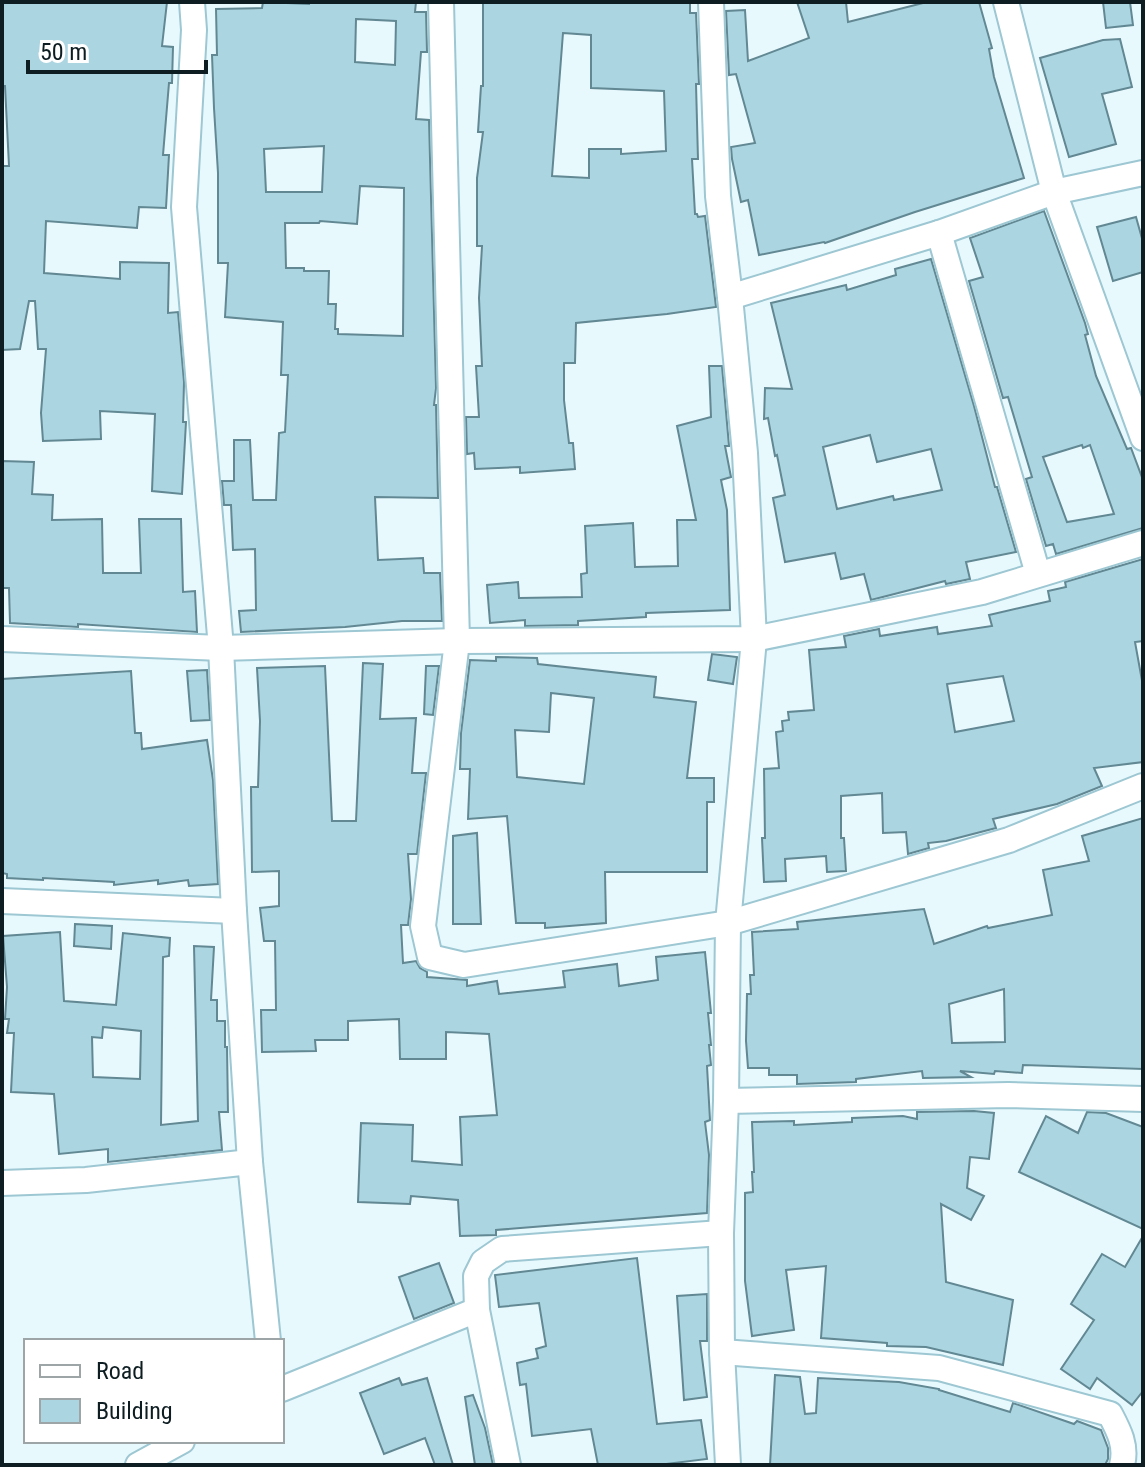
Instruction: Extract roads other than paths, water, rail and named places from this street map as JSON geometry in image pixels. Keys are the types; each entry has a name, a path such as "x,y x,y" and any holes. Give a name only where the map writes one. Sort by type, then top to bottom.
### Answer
{"street":[{"path":"192,2 194,30 184,207 221,648 250,1162 268,1339"},
{"path":"441,2 457,641 423,926 430,957 464,965 728,923 1009,840 1143,786"},
{"path":"1006,2 1054,192 1143,438"},
{"path":"715,3 718,196 745,453 754,639 728,923 721,1233 722,1352 728,1465"},
{"path":"730,297 939,233 1054,192 1143,173"},
{"path":"939,233 1038,574"},
{"path":"2,639 221,648 457,641 754,639 982,592 1143,543"},
{"path":"2,901 234,911"},
{"path":"726,1101 1008,1095 1143,1099"},
{"path":"2,1183 86,1180 250,1162"},
{"path":"508,1465 477,1310 476,1276 483,1262 502,1249 721,1233"},
{"path":"284,1388 477,1310"},
{"path":"722,1352 939,1368 1110,1414 1122,1437 1122,1465"},
{"path":"138,1465 178,1443"}]}
